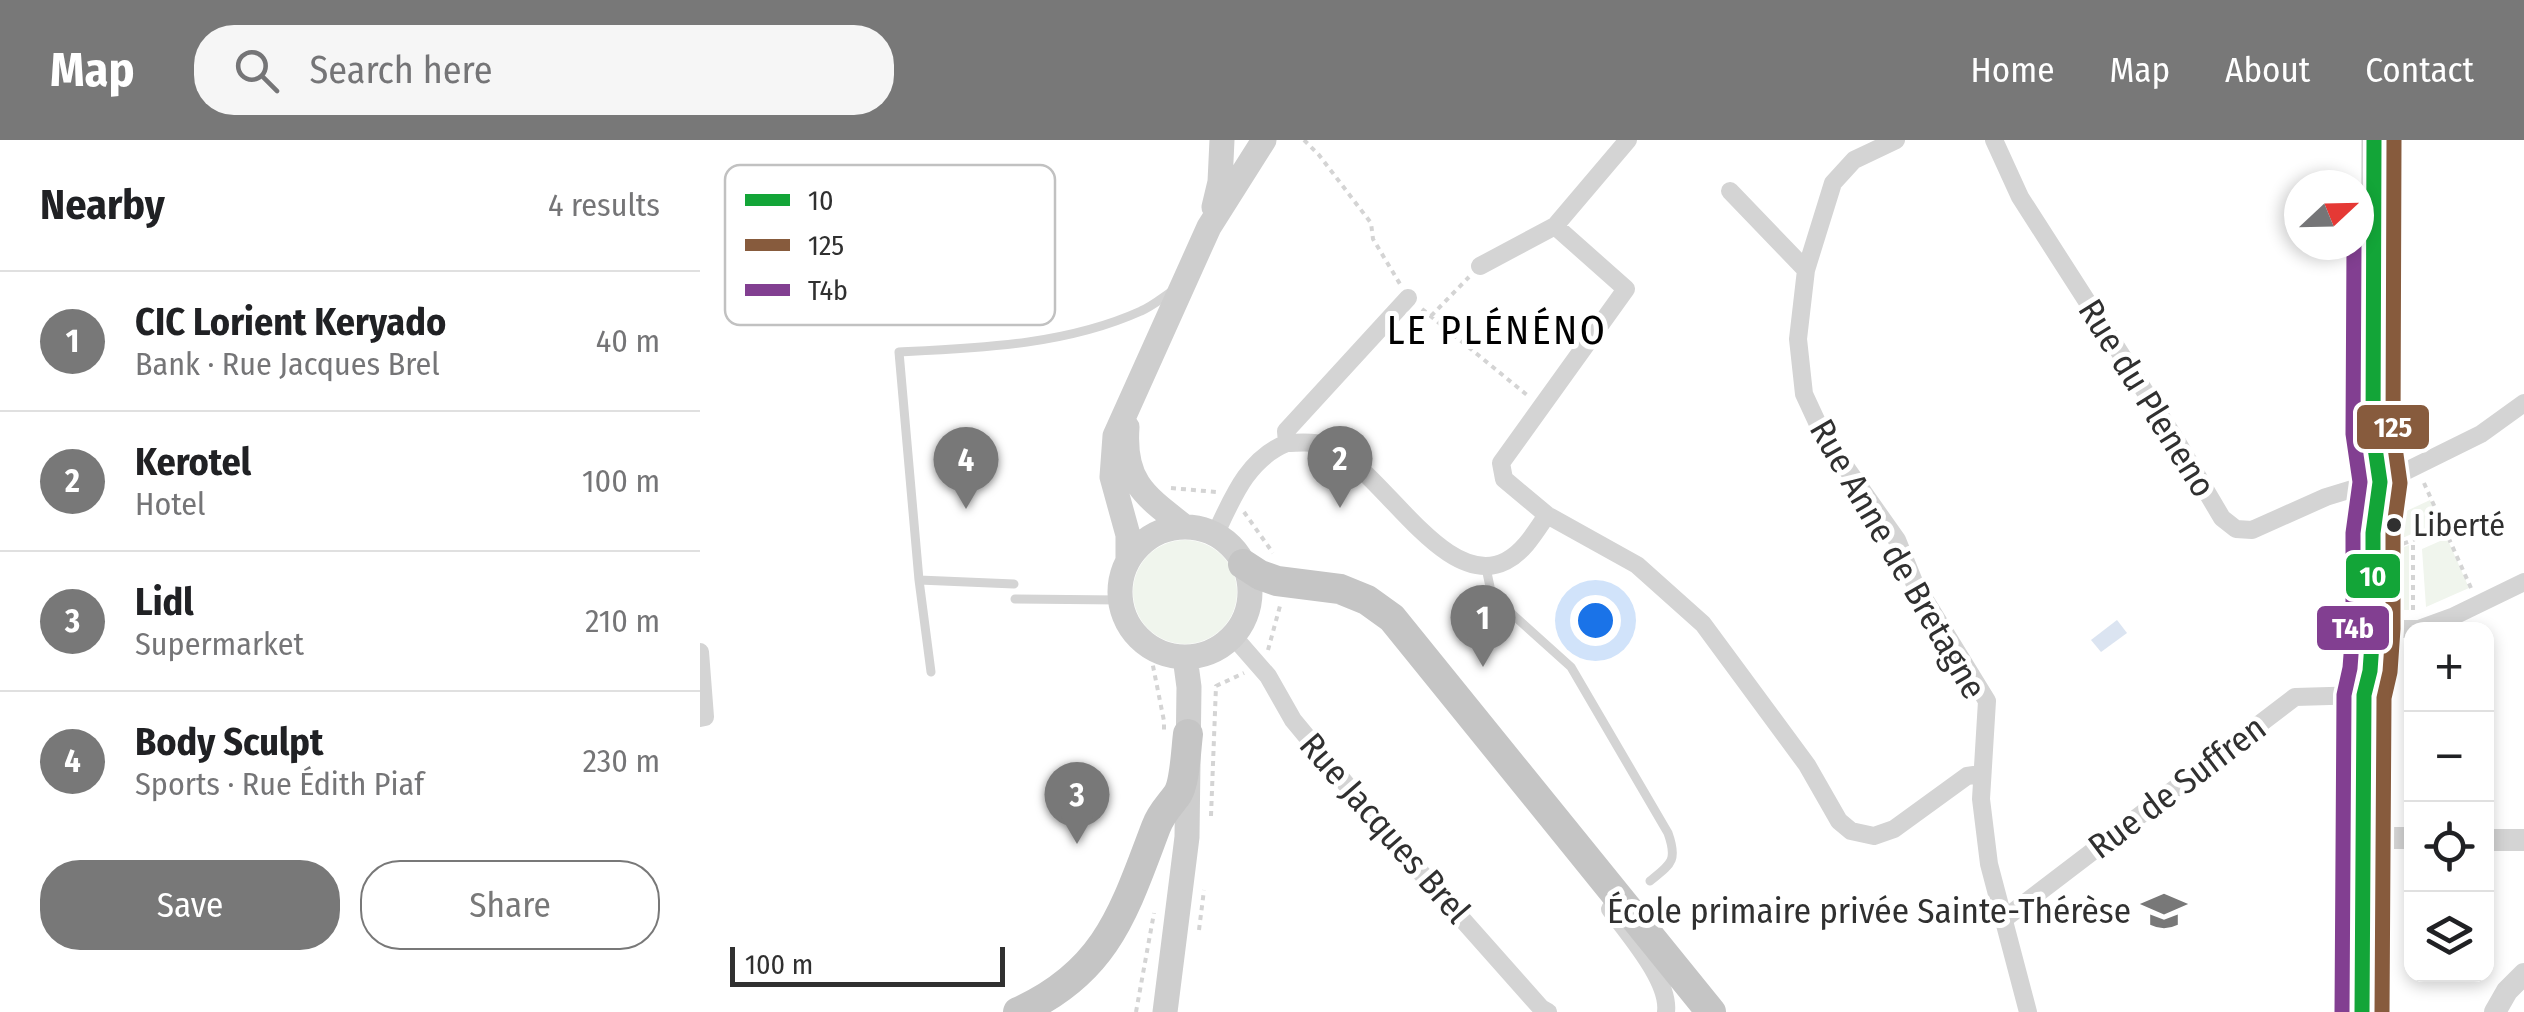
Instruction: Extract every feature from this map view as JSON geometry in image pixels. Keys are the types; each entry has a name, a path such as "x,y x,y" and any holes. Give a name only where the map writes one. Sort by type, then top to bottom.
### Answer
{"highway":[{"path":"1243,564 1281,582 1340,589 1367,600 1392,618 1710,1012"},
{"path":"1018,1012 1068,984 1090,962 1121,917 1158,821 1179,793 1188,734"}],"main road":[{"path":"1209,227 1220,182 1222,140"},
{"path":"1236,140 1263,140"},
{"path":"1128,560 1128,535 1116,494 1112,459 1115,436 1209,227 1263,140"},
{"path":"2364,695 2373,629 2379,482 2373,434 2374,140"},
{"path":"1129,402 1126,434 1132,473 1144,495 1185,527"},
{"path":"2362,1012 2364,695 2360,521 2379,482"},
{"path":"1185,527 1216,535 1232,548 1243,564 1250,594 1246,614 1232,636 1210,652 1166,656 1132,631 1120,600 1120,581 1128,560 1142,542 1158,532 1185,527"},
{"path":"1165,1012 1187,838 1189,687 1185,657"}],"street":[{"path":"1480,266 1555,226 1628,140"},
{"name":"Rue Anne de Bretagne","path":"1896,140 1854,160 1833,183 1806,270 1798,338 1804,394 1822,435 1897,540 1914,582 1987,701 1981,799 1989,864 2028,1012"},
{"name":"Rue du Pleneno","path":"1994,140 2020,197 2222,518 2236,529 2252,530 2326,497 2379,482 2480,434 2524,404"},
{"path":"1730,191 1806,270"},
{"path":"1555,226 1626,289 1501,463 1504,479 1547,515 1637,566 1703,624 1807,765 1839,821 1852,831 1874,836 1894,829 1968,776 1981,774"},
{"path":"1286,443 1286,431 1408,298"},
{"path":"1216,535 1241,482 1257,461 1286,443 1325,445 1345,457 1436,544 1457,560 1486,568 1507,561 1525,546 1547,515"},
{"path":"2373,629 2419,629 2452,618 2524,582"},
{"name":"Rue Jacques Brel","path":"1232,636 1259,665 1293,720 1399,848 1548,1012"},
{"path":"700,652 703,717"},
{"name":"Rue de Suffren","path":"2004,919 2295,697 2364,695"},
{"path":"1509,762 1656,975 1667,1004 1666,1012"},
{"path":"2363,838 2404,838"},
{"path":"2494,840 2524,840"},
{"path":"2495,1012 2506,991 2524,974"}],"lane":[{"path":"930,672 918,580 899,352 984,348 1086,329 1145,310 1183,283"},
{"path":"1486,568 1492,596 1572,668 1668,833 1673,856 1669,865 1650,881"},
{"path":"918,580 1014,584"},
{"path":"1015,599 1120,600"}],"path":[{"path":"1431,316 1480,266"},
{"path":"2420,481 2472,589 2468,594"},
{"path":"2379,482 2393,500 2392,613 2425,610"},
{"path":"1144,495 1156,488 1214,491 1244,512 1277,560 1281,582 1278,615 1268,649 1259,665 1216,686 1210,829"},
{"path":"2394,547 2466,516"},
{"path":"2413,540 2413,613"},
{"path":"1149,646 1158,694"},
{"path":"1197,936 1204,883"}],"shaded area":[{"path":"2430,500 2440,522 2400,539 2398,515"},
{"path":"2447,538 2469,588 2426,607 2422,549"},
{"path":"1185,540 1205,544 1222,555 1233,572 1237,592 1233,612 1222,629 1205,640 1185,644 1165,640 1148,629 1137,612 1133,592 1137,572 1148,555 1165,544"},
{"path":"2409,545 2409,610 2398,610 2399,549"},
{"path":"2117,620 2127,633 2101,652 2091,640"}],"transit line":[{"name":"10","path":"2362,1012 2364,695 2370,671 2373,533 2380,482 2373,434 2374,140"},
{"name":"125","path":"2382,1012 2384,698 2390,672 2393,534 2400,483 2393,433 2394,140"},
{"name":"T4b","path":"2342,1012 2344,695 2350,668 2353,533 2360,482 2353,434 2354,260"}],"place":[{"name":"Kerotel","path":"1340,508"},
{"name":"Body Sculpt","path":"966,509"},
{"name":"Liberté","path":"2394,525"},
{"name":"CIC Lorient Keryado","path":"1483,667"},
{"name":"Lidl","path":"1077,844"},
{"name":"École primaire privée Sainte-Thérèse","path":"2164,911"}],"district":[{"name":"LE PLÉNÉNO","path":"1497,331"}]}
